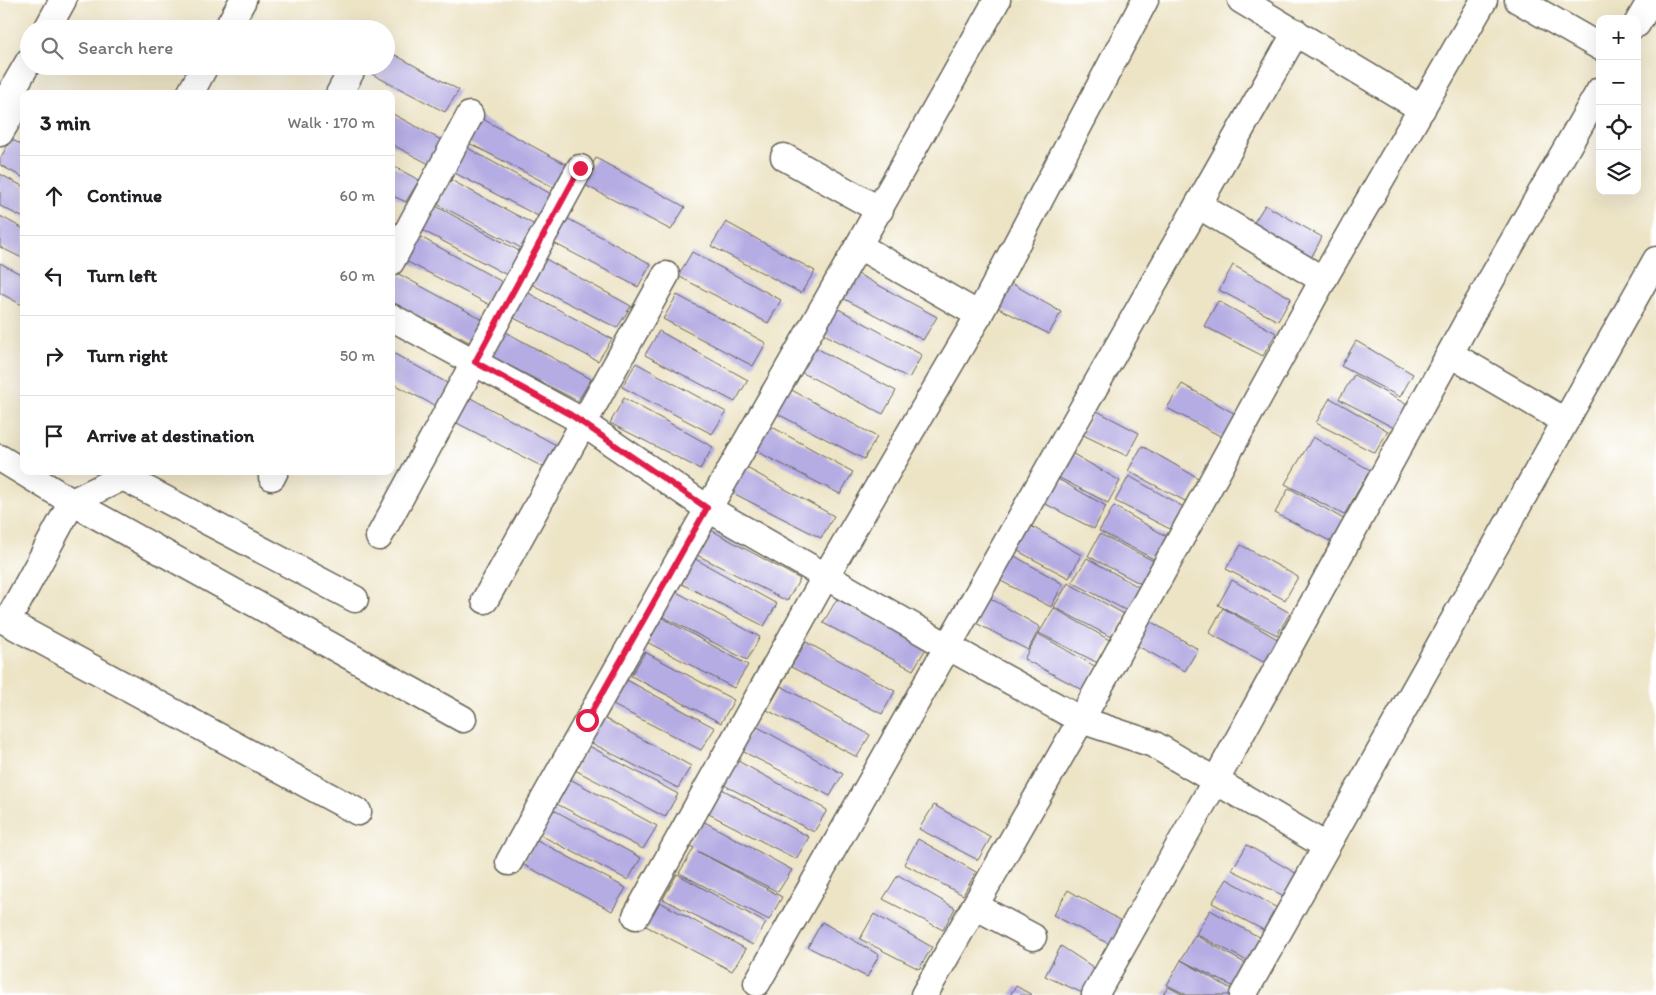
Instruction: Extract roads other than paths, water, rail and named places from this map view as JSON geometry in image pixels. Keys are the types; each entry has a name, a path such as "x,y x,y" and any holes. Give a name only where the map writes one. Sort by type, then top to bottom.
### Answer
{"street":[{"path":"52,20 63,0"},
{"path":"231,20 243,0"},
{"path":"509,862 707,508 880,210 996,0"},
{"path":"636,916 825,578 979,315 1145,0"},
{"path":"1241,0 1422,109"},
{"path":"924,995 1081,720 1324,280 1484,0"},
{"path":"1518,0 1596,45"},
{"path":"1641,17 1651,0"},
{"path":"757,983 1296,32"},
{"path":"0,133 23,75"},
{"path":"192,90 200,75"},
{"path":"341,90 349,75"},
{"path":"1095,995 1216,780 1450,354 1596,97"},
{"path":"395,255 470,115"},
{"path":"784,157 880,210"},
{"path":"379,537 580,168"},
{"path":"1198,204 1324,280"},
{"path":"859,246 979,315"},
{"path":"1243,995 1656,260"},
{"path":"485,600 666,275"},
{"path":"395,319 583,423 707,508 825,578 1081,720 1153,744 1326,846"},
{"path":"1450,354 1565,421"},
{"path":"0,458 20,470"},
{"path":"28,475 72,502 463,719"},
{"path":"355,599 123,477 72,502 6,622 358,812"},
{"path":"975,906 1033,937"}]}
